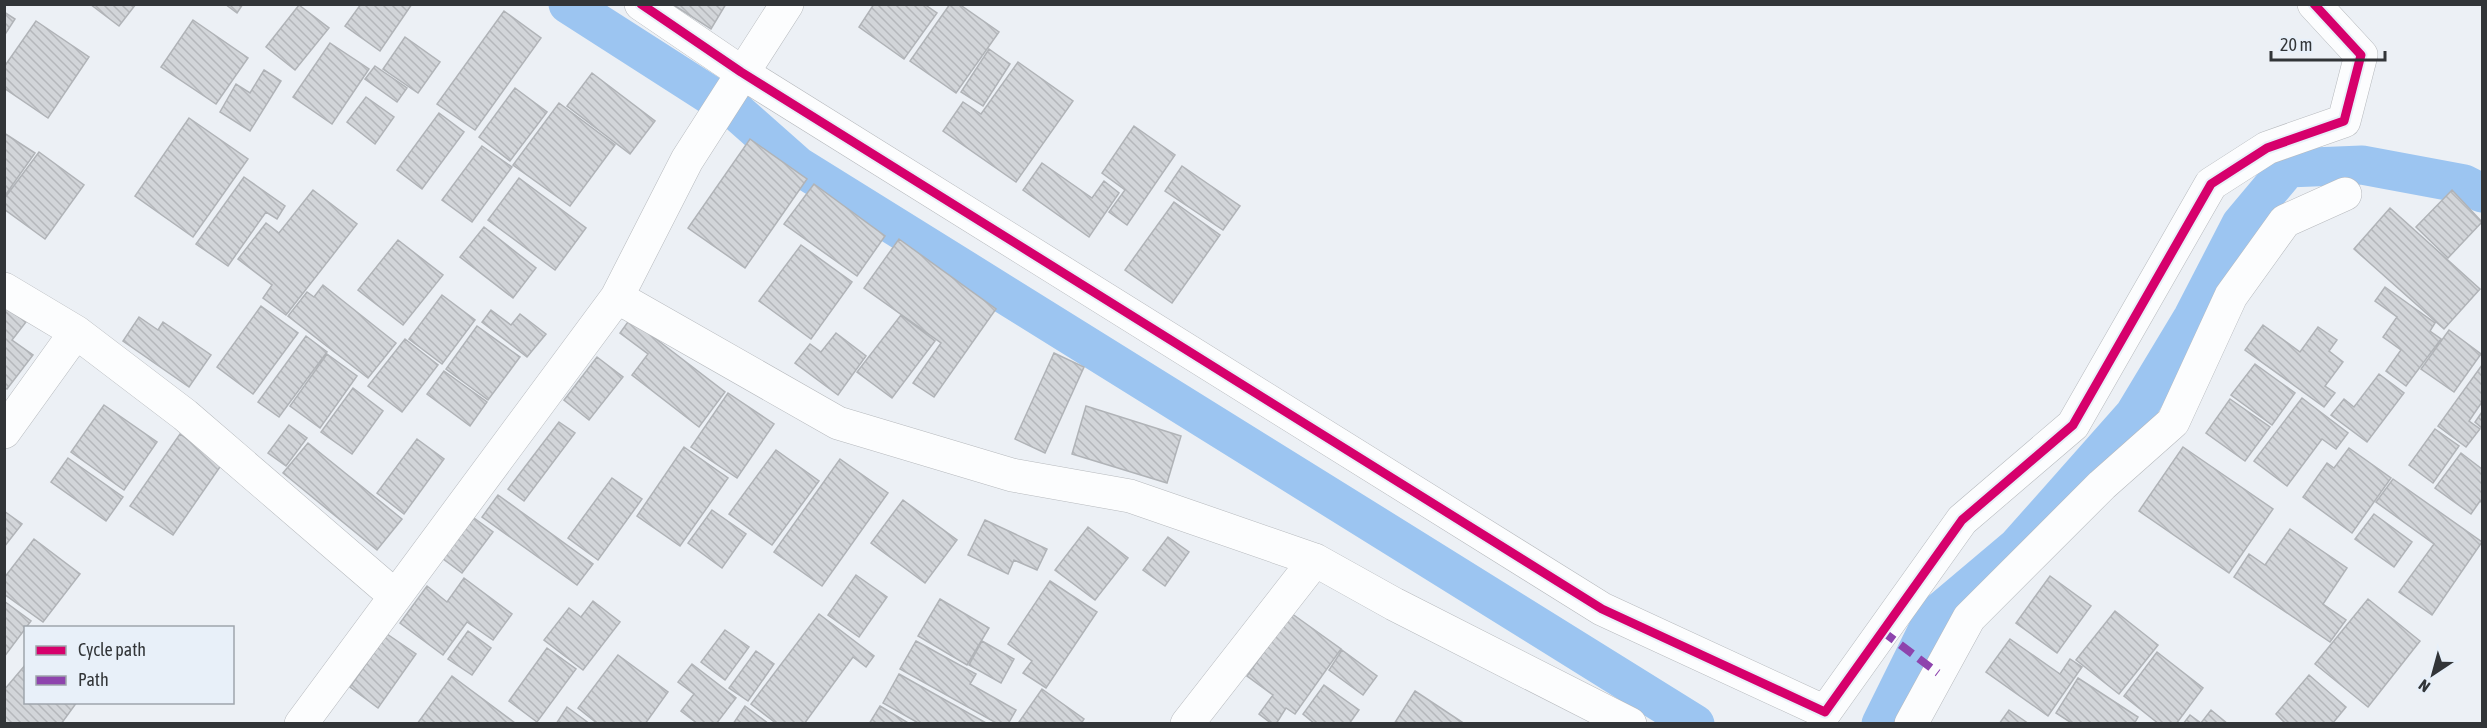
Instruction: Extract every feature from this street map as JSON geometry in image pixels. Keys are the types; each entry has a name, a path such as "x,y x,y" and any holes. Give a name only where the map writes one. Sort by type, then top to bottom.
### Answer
{"street":[{"path":"641,4 741,72 1602,609 1825,712 1962,520 2073,425 2211,184 2267,148 2344,121 2361,55 2314,4"},
{"path":"301,723 616,297 687,160 741,72 787,4"},
{"path":"1911,723 1969,618 2102,485 2173,422 2231,296 2286,221 2344,194"},
{"path":"4,289 76,332 185,415 394,595"},
{"path":"616,297 838,423 1012,475 1130,496 1315,560 1394,604 1630,723"},
{"path":"4,432 76,332"},
{"path":"1187,723 1315,560"}],"building":[{"path":"90,4 136,4 119,26"},
{"path":"225,4 243,4 237,13"},
{"path":"361,4 412,4 380,51 345,26"},
{"path":"672,4 726,4 711,29"},
{"path":"874,4 924,4 937,13 904,59 859,27"},
{"path":"950,4 959,4 999,32 956,93 910,61"},
{"path":"299,5 329,28 295,70 266,47"},
{"path":"504,11 541,38 475,130 437,104"},
{"path":"4,12 15,19 4,36"},
{"path":"193,20 248,58 216,104 161,67"},
{"path":"36,21 89,57 48,118 4,88 4,67"},
{"path":"405,37 440,62 418,93 383,69"},
{"path":"330,43 369,69 332,124 293,97"},
{"path":"989,49 1010,64 983,106 961,92"},
{"path":"1018,62 1073,101 1016,182 943,131 963,102 981,114"},
{"path":"375,66 407,88 397,102 365,79"},
{"path":"264,70 281,81 250,131 220,112 236,84 250,93"},
{"path":"592,73 655,121 630,154 567,106"},
{"path":"515,88 547,112 510,161 479,137"},
{"path":"366,97 394,117 375,144 347,122"},
{"path":"559,103 615,145 570,206 513,165"},
{"path":"439,113 464,132 422,189 397,170"},
{"path":"189,118 248,159 193,237 135,196"},
{"path":"1134,126 1175,155 1127,225 1109,212 1125,190 1102,173"},
{"path":"4,133 35,153 4,197"},
{"path":"750,139 807,179 745,268 688,228"},
{"path":"482,146 512,167 472,222 442,200"},
{"path":"39,152 84,185 45,239 4,209 4,199"},
{"path":"1042,163 1092,198 1104,181 1119,193 1089,237 1023,190"},
{"path":"1182,166 1240,206 1223,230 1165,191"},
{"path":"244,177 285,206 277,219 266,212 228,266 196,244"},
{"path":"519,178 586,228 555,270 488,220"},
{"path":"814,184 885,236 857,276 784,224"},
{"path":"313,190 357,224 286,315 263,298 272,285 238,259 266,223 279,233"},
{"path":"2452,190 2482,222 2448,258 2416,227"},
{"path":"1174,202 1220,235 1172,303 1125,270"},
{"path":"2390,208 2480,289 2444,329 2354,249"},
{"path":"484,227 536,268 513,298 460,257"},
{"path":"899,239 996,309 934,397 913,383 941,343 864,288"},
{"path":"398,240 443,275 403,325 358,290"},
{"path":"801,245 852,282 811,339 759,301"},
{"path":"323,285 396,343 368,378 288,316 307,292 314,297"},
{"path":"2385,287 2435,323 2430,331 2441,339 2406,386 2386,371 2401,350 2383,337 2397,317 2375,301"},
{"path":"442,295 475,320 442,364 409,339"},
{"path":"4,306 26,322 12,340 33,355 7,389 4,387"},
{"path":"261,306 298,333 253,394 217,367"},
{"path":"491,310 511,325 520,314 546,334 527,357 482,322"},
{"path":"901,315 935,341 892,398 857,372"},
{"path":"139,317 158,330 163,322 211,355 189,387 123,341"},
{"path":"630,319 725,392 699,427 632,375 648,354 620,333"},
{"path":"2263,325 2300,352 2318,327 2337,340 2329,351 2343,362 2325,386 2335,393 2324,407 2245,350"},
{"path":"477,326 520,357 488,400 446,369"},
{"path":"2449,330 2481,354 2454,392 2421,369"},
{"path":"836,333 866,356 838,395 795,363 810,344 821,352"},
{"path":"306,336 327,352 279,417 258,402"},
{"path":"405,339 438,365 402,412 368,386"},
{"path":"1054,353 1084,367 1045,453 1015,439"},
{"path":"327,354 357,376 320,428 290,406"},
{"path":"597,357 623,377 589,420 564,400"},
{"path":"2255,364 2295,393 2272,425 2231,395"},
{"path":"2482,365 2482,402 2469,421 2480,429 2466,447 2438,426"},
{"path":"444,371 487,402 470,426 427,394"},
{"path":"2379,374 2404,393 2367,442 2331,415 2344,399 2354,407"},
{"path":"353,388 383,411 352,454 321,432"},
{"path":"728,393 774,424 737,478 691,447"},
{"path":"2302,398 2348,433 2336,449 2322,439 2287,486 2254,461"},
{"path":"2230,399 2270,427 2245,461 2206,433"},
{"path":"104,405 157,442 124,490 71,452"},
{"path":"1086,406 1181,436 1167,483 1072,454"},
{"path":"2482,412 2482,428 2475,422"},
{"path":"559,422 575,433 524,501 508,489"},
{"path":"289,425 307,438 286,466 268,453"},
{"path":"2435,429 2459,446 2433,483 2409,465"},
{"path":"180,434 222,464 173,535 130,506"},
{"path":"417,439 444,459 404,514 377,493"},
{"path":"308,443 402,519 377,550 283,473"},
{"path":"684,447 728,478 680,546 637,516"},
{"path":"2183,447 2273,509 2229,573 2139,511"},
{"path":"2349,448 2391,478 2352,533 2303,497 2327,463 2334,468"},
{"path":"776,450 819,481 772,545 729,514"},
{"path":"2461,453 2482,469 2482,503 2480,501 2471,514 2435,488"},
{"path":"68,458 123,497 106,521 51,482"},
{"path":"840,459 888,493 822,586 774,552"},
{"path":"612,478 642,499 598,560 568,538"},
{"path":"2393,479 2482,542 2432,615 2399,592 2434,544 2376,502"},
{"path":"498,495 593,564 577,585 482,517"},
{"path":"903,500 957,540 925,583 871,543"},
{"path":"712,510 746,534 722,568 688,543"},
{"path":"4,511 22,524 4,547"},
{"path":"2374,514 2412,542 2394,567 2355,539"},
{"path":"474,518 493,532 462,573 442,558"},
{"path":"985,520 1047,549 1037,570 1014,560 1008,574 968,555"},
{"path":"1088,527 1128,558 1095,600 1055,570"},
{"path":"2290,529 2347,568 2323,604 2346,620 2330,642 2234,577 2249,554 2265,565"},
{"path":"1168,537 1189,552 1165,586 1143,570"},
{"path":"34,539 80,574 43,622 4,594 4,578"},
{"path":"856,575 887,597 859,637 828,615"},
{"path":"2050,576 2091,606 2057,653 2016,623"},
{"path":"464,578 512,614 493,640 467,622 443,655 400,623 427,586 447,602"},
{"path":"1050,581 1097,612 1046,688 1023,673 1032,661 1008,644"},
{"path":"940,599 989,628 967,665 918,636"},
{"path":"2368,599 2420,641 2368,707 2315,664"},
{"path":"4,601 31,621 27,626 24,626 24,630 4,657"},
{"path":"593,601 620,622 583,670 544,640 569,608 581,617"},
{"path":"2115,611 2158,645 2119,694 2076,660"},
{"path":"1291,613 1341,649 1295,714 1286,708 1276,724 1272,724 1259,714 1273,695 1247,676"},
{"path":"819,614 874,656 866,667 853,657 804,724 777,724 751,704"},
{"path":"725,630 749,647 725,680 701,662"},
{"path":"468,631 491,648 472,675 448,659"},
{"path":"387,634 416,654 378,708 350,687"},
{"path":"2010,639 2060,674 2070,659 2082,667 2048,716 1986,672"},
{"path":"916,641 976,674 970,684 1016,710 1008,724 998,724 900,669"},
{"path":"982,641 1014,659 1001,683 969,665"},
{"path":"547,648 576,669 537,722 509,701"},
{"path":"1342,650 1377,676 1363,695 1329,670"},
{"path":"756,651 774,664 748,701 729,688"},
{"path":"2157,652 2203,688 2176,724 2159,724 2124,696"},
{"path":"618,655 668,692 645,724 598,724 578,708"},
{"path":"692,664 736,698 716,724 698,724 681,711 694,694 678,682"},
{"path":"24,666 24,704 76,704 61,724 4,724 4,690"},
{"path":"899,674 988,724 920,724 883,703"},
{"path":"2309,675 2346,707 2332,724 2286,724 2276,714"},
{"path":"452,676 515,723 417,724"},
{"path":"2078,678 2138,717 2134,724 2073,724 2056,713"},
{"path":"1324,685 1359,710 1349,724 1315,724 1303,714"},
{"path":"1042,689 1084,719 1081,724 1019,722"},
{"path":"1415,691 1465,724 1394,724"},
{"path":"745,706 769,724 733,724"},
{"path":"880,706 910,724 869,724"},
{"path":"567,707 590,724 556,724"},
{"path":"2009,710 2029,724 1999,724"},
{"path":"2211,710 2228,724 2183,724 2190,715 2201,723"}],"waterway":[{"path":"568,4 738,113 798,166 1695,724"},
{"path":"1881,724 1934,617 2017,547 2134,415 2193,317 2241,224 2288,168 2362,165 2464,184 2482,193"}],"marked path":[{"path":"1882,631 1938,673"}],"cycle path":[{"path":"641,4 741,72 1602,609 1825,712 1962,520 2073,425 2211,184 2267,148 2344,121 2361,55 2314,4"}]}
